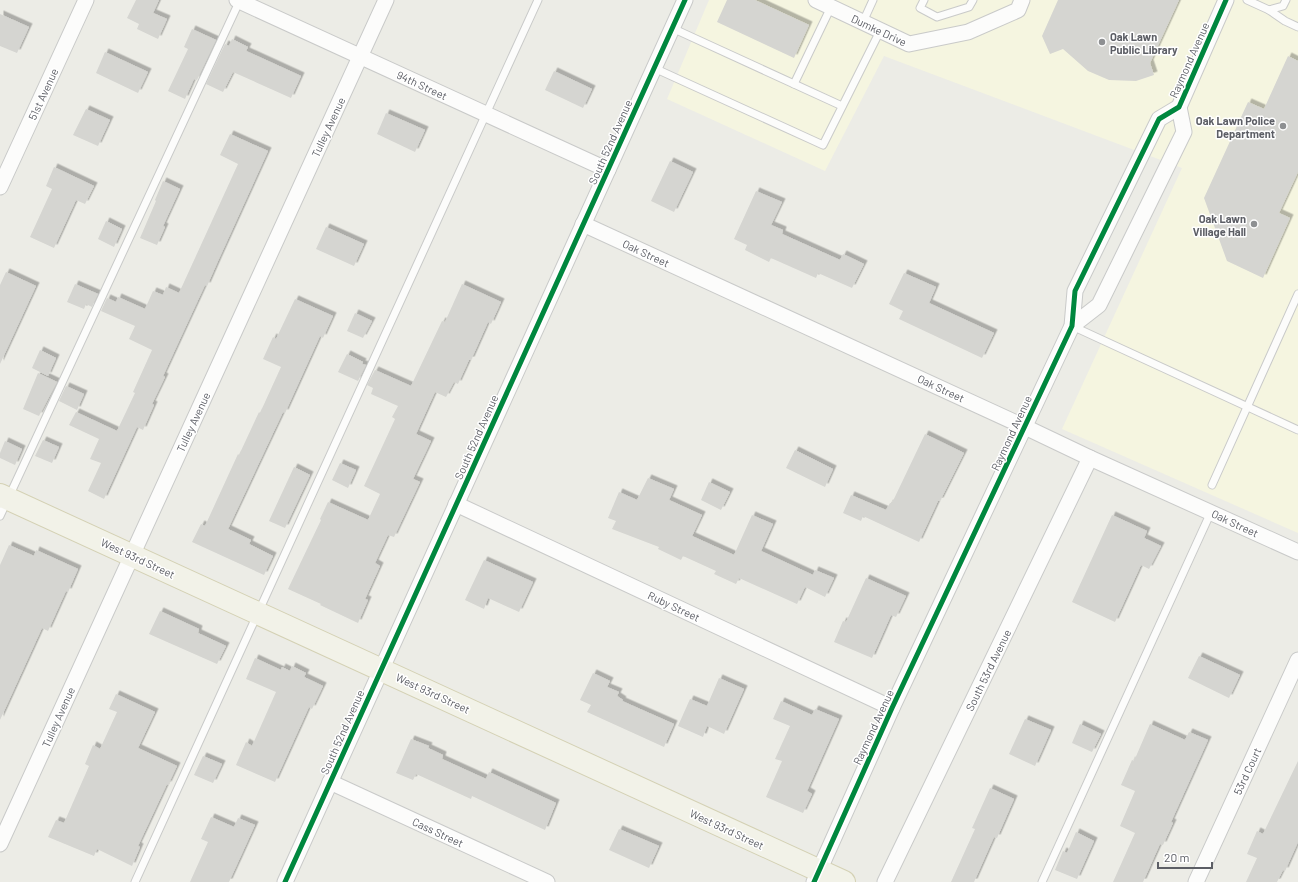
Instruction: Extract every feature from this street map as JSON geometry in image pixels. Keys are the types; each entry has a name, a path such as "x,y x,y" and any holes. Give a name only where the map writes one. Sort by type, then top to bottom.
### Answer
{"main road":[{"name":"West 93rd Street","path":"3,503 132,555 381,670 816,876 844,882"}],"street":[{"name":"51st Avenue","path":"0,187 86,0"},
{"name":"94th Street","path":"239,0 608,170"},
{"name":"Tulley Avenue","path":"0,844 386,0"},
{"name":"South 52nd Avenue","path":"284,882 685,0"},
{"name":"Dumke Drive","path":"820,2 909,44 968,32 1018,10 1022,0"},
{"name":"Raymond Avenue","path":"816,876 892,708 1072,326 1075,291 1159,119 1178,107 1226,0"},
{"name":"Raymond Avenue","path":"1072,326 1099,304 1184,132 1178,107"},
{"name":"Oak Street","path":"583,224 1090,458 1298,552"},
{"name":"South 53rd Avenue","path":"885,882 1090,458"},
{"name":"Ruby Street","path":"456,504 892,708"},
{"name":"53rd Court","path":"1196,882 1298,660"},
{"name":"Cass Street","path":"330,782 547,882"}],"lane":[{"path":"3,503 239,0"},
{"path":"135,882 538,0"},
{"path":"863,22 873,0"},
{"path":"924,0 920,8 937,17 969,7 973,0"},
{"path":"1247,0 1298,27"},
{"path":"1268,10 1283,6 1286,0"},
{"path":"794,84 820,2"},
{"path":"672,28 842,106"},
{"path":"654,68 823,145 880,31"},
{"path":"1212,485 1298,294"},
{"path":"1072,326 1298,430"},
{"path":"1042,882 1211,512"}],"shaded area":[{"path":"709,0 1298,0 1298,533 1062,429 1182,168 884,56 825,171 667,99"}],"building":[{"path":"136,0 159,0 153,13 167,19 158,39 137,29 139,24 127,18"},
{"path":"727,0 755,0 809,25 794,58 717,22"},
{"name":"Oak Lawn Public Library","path":"1058,0 1179,0 1150,63 1154,75 1136,81 1109,80 1088,71 1063,49 1050,54 1042,36"},
{"path":"0,14 29,27 17,53 0,46"},
{"path":"192,29 216,40 197,80 194,79 185,99 168,91 188,49 184,47"},
{"path":"232,39 248,47 246,51 301,76 291,98 233,72 223,92 206,84 225,44 229,46"},
{"path":"105,52 148,72 138,93 96,73"},
{"path":"1288,56 1298,61 1298,172 1279,213 1290,218 1263,278 1227,261 1204,198 1248,102 1264,109"},
{"path":"554,71 592,89 583,108 545,90"},
{"path":"86,109 110,120 98,146 73,135"},
{"path":"386,113 425,130 415,152 377,134"},
{"path":"230,134 268,151 207,286 205,285 163,376 165,377 152,404 154,405 143,430 137,427 104,499 88,491 101,463 90,459 99,439 69,425 76,412 117,431 135,393 133,392 152,350 129,339 135,326 101,311 107,298 116,302 118,297 145,309 153,291 163,295 166,287 179,293 238,164 220,155"},
{"path":"670,161 693,172 674,212 651,201"},
{"path":"54,167 94,186 85,204 76,200 54,248 30,237 52,189 46,186"},
{"path":"163,181 180,189 163,226 165,227 157,245 140,238"},
{"path":"756,191 782,202 771,225 783,230 782,234 840,260 843,254 864,264 852,288 818,273 816,278 771,258 769,262 745,250 747,245 734,239"},
{"path":"106,221 122,229 114,247 98,239"},
{"path":"326,227 364,244 354,266 316,249"},
{"path":"6,272 36,286 0,364 0,285"},
{"path":"904,273 936,287 929,303 994,333 982,358 899,319 903,311 889,304"},
{"path":"75,284 98,294 92,307 86,304 84,309 67,302"},
{"path":"462,284 501,302 491,324 488,322 471,360 469,360 458,384 454,382 446,397 435,392 416,434 431,441 413,479 420,482 394,537 388,535 375,563 380,566 365,599 368,600 358,623 288,589 328,502 368,520 380,494 364,486 395,419 392,417 398,406 371,394 373,388 367,385 375,370 411,386 442,321 445,322"},
{"path":"295,299 333,316 323,338 320,336 285,413 283,412 228,529 251,540 249,544 273,556 264,575 192,542 201,524 205,526 238,454 239,455 259,412 260,413 281,367 263,359 273,337 276,339"},
{"path":"355,313 372,321 363,338 347,331"},
{"path":"40,350 56,358 48,376 32,368"},
{"path":"347,354 366,365 358,381 338,372"},
{"path":"38,373 57,382 39,416 23,409"},
{"path":"66,386 84,394 77,410 59,401"},
{"path":"925,434 964,453 940,501 938,501 919,542 863,516 861,521 843,513 851,495 886,510 890,503 892,503"},
{"path":"43,440 59,447 52,463 35,456"},
{"path":"5,441 22,449 15,465 0,458 0,453"},
{"path":"795,450 833,469 825,487 786,468"},
{"path":"340,463 356,470 348,488 332,480"},
{"path":"294,467 310,475 285,528 269,521"},
{"path":"648,478 674,489 669,500 702,515 692,536 734,555 752,515 773,524 761,551 813,575 815,570 834,578 825,597 805,587 797,604 739,578 736,584 714,574 716,571 683,556 681,560 658,549 659,547 612,529 616,521 608,518 619,492 637,500"},
{"path":"709,482 730,492 721,510 701,500"},
{"path":"1112,515 1147,531 1144,538 1161,546 1149,569 1141,565 1115,622 1072,602"},
{"path":"9,545 34,556 36,550 78,569 68,592 66,591 48,631 42,628 0,720 0,565"},
{"path":"484,560 533,582 519,612 488,598 484,609 465,600"},
{"path":"866,578 906,596 896,617 891,615 872,658 834,642 843,621 846,622"},
{"path":"160,611 199,629 198,633 226,646 217,664 149,634"},
{"path":"1199,656 1240,675 1229,698 1188,678"},
{"path":"255,658 281,670 282,667 290,671 292,666 306,673 304,677 323,686 312,709 309,707 275,782 236,765 246,742 252,746 276,692 246,679"},
{"path":"593,673 610,681 607,687 619,692 617,696 623,700 622,701 674,724 664,747 587,712 591,705 580,700"},
{"path":"719,678 744,689 724,734 707,726 703,737 678,726 690,699 707,706"},
{"path":"116,694 155,712 138,748 177,766 138,846 140,847 132,866 97,849 94,856 48,837 56,820 64,823 89,766 85,764 93,745 100,749 117,712 109,709"},
{"path":"781,701 812,715 815,709 839,719 807,791 812,794 803,813 766,797 782,761 775,759 790,726 773,719"},
{"path":"1025,719 1051,730 1035,766 1009,754"},
{"path":"1080,724 1101,734 1092,752 1072,743"},
{"path":"1150,724 1185,740 1189,732 1208,740 1171,822 1173,823 1163,845 1160,844 1143,882 1113,882 1135,833 1120,826 1135,791 1121,785 1132,760 1134,761"},
{"path":"411,739 429,746 428,748 443,755 442,759 486,779 489,772 556,803 545,830 472,796 471,799 416,774 413,780 396,773"},
{"path":"203,756 222,764 213,783 194,775"},
{"path":"1298,761 1298,842 1285,871 1283,870 1277,882 1246,882 1257,858 1247,854 1257,831 1263,834"},
{"path":"990,788 1014,799 997,838 994,837 974,882 951,882 975,829 972,828"},
{"path":"211,817 234,827 238,818 255,825 229,882 190,882 208,842 201,839"},
{"path":"619,829 659,846 649,868 609,850"},
{"path":"1076,832 1094,841 1077,879 1055,870 1063,851 1067,853"}],"cycle path":[{"path":"285,882 685,0"},
{"path":"814,882 892,708 1072,326 1075,291 1159,119 1179,107 1226,0"}],"place":[{"name":"Oak Lawn Public Library","path":"1102,42"},
{"name":"Oak Lawn Police Department","path":"1283,126"},
{"name":"Oak Lawn Village Hall","path":"1254,224"}]}
